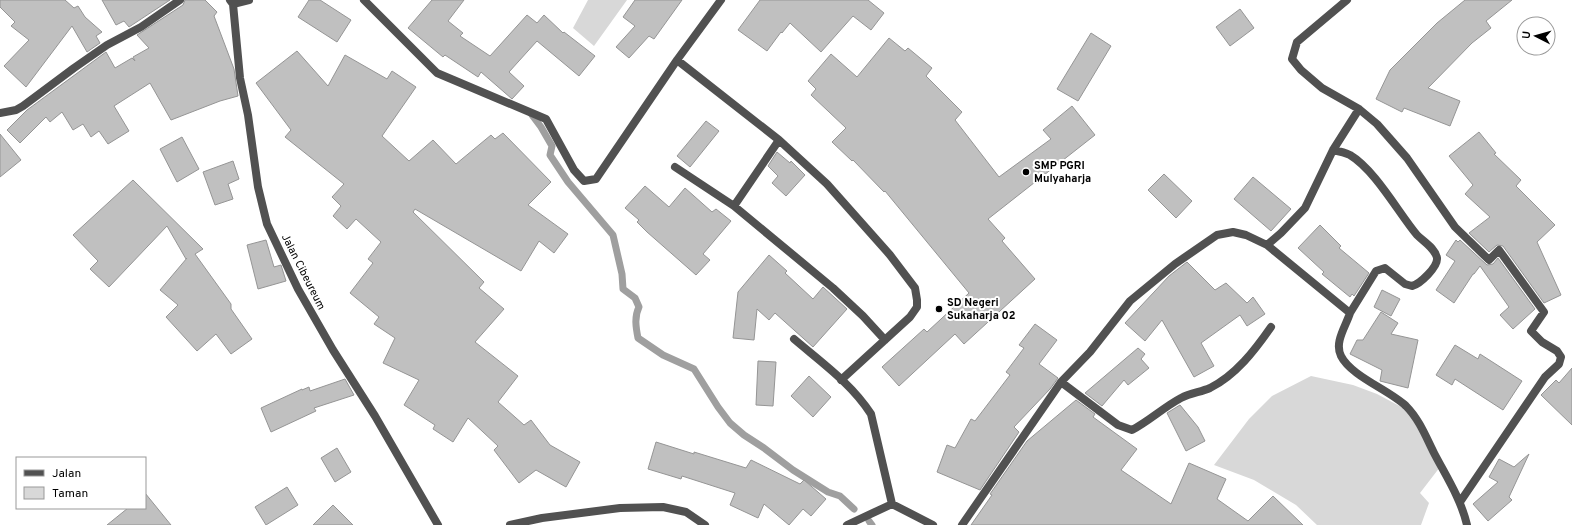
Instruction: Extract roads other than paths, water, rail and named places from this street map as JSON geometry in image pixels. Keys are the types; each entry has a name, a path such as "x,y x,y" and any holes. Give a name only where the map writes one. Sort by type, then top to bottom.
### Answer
{"street":[{"path":"0,113 16,110 23,106 74,68 119,38 142,27 180,0"},
{"path":"231,2 249,0"},
{"path":"364,0 438,73 546,119 574,170 584,180 596,178 677,60 721,0"},
{"path":"1347,0 1297,42 1292,59 1301,70 1322,88 1360,109 1377,124 1407,158 1455,227 1489,260 1500,250 1544,312 1531,331 1542,342 1557,351 1561,357 1559,364 1544,377 1460,502"},
{"name":"Jalan Cibeureum","path":"231,2 240,78 248,115 258,187 267,224 298,289 329,343 375,416 438,525"},
{"path":"677,60 779,140 827,184 890,255 915,288 917,307 914,313 842,380"},
{"path":"1267,245 1281,233 1304,208 1333,150 1360,109"},
{"path":"734,206 779,140"},
{"path":"1333,150 1350,155 1367,169 1418,235 1435,252 1437,258 1437,263 1434,267 1420,282 1414,286 1405,284 1385,268 1376,271 1350,313 1340,338 1339,349 1341,357 1347,364 1360,374 1406,406 1419,423 1460,502 1467,525"},
{"path":"675,168 734,206 864,316 886,340"},
{"path":"962,525 1061,382 1090,352 1130,301 1175,264 1217,235 1233,232 1267,245 1350,313"},
{"path":"1061,382 1118,425 1132,430 1181,398 1210,388 1226,378 1254,351 1271,327"},
{"path":"794,339 842,380 864,403 871,414 892,504 932,525"},
{"path":"847,525 892,504"},
{"path":"510,525 542,518 620,508 663,507 686,512 705,525"}],"waterway":[{"path":"532,115 552,146 550,155 568,182 613,235 622,274 623,289 635,298 639,307 636,319 638,338 663,355 694,369 730,423 744,435 793,470 828,492 840,496 854,509"},
{"path":"869,521 872,525"}],"place":[{"name":"SMP PGRI Mulyaharja","path":"1026,172"},
{"name":"SD Negeri Sukaharja 02","path":"939,309"}]}
